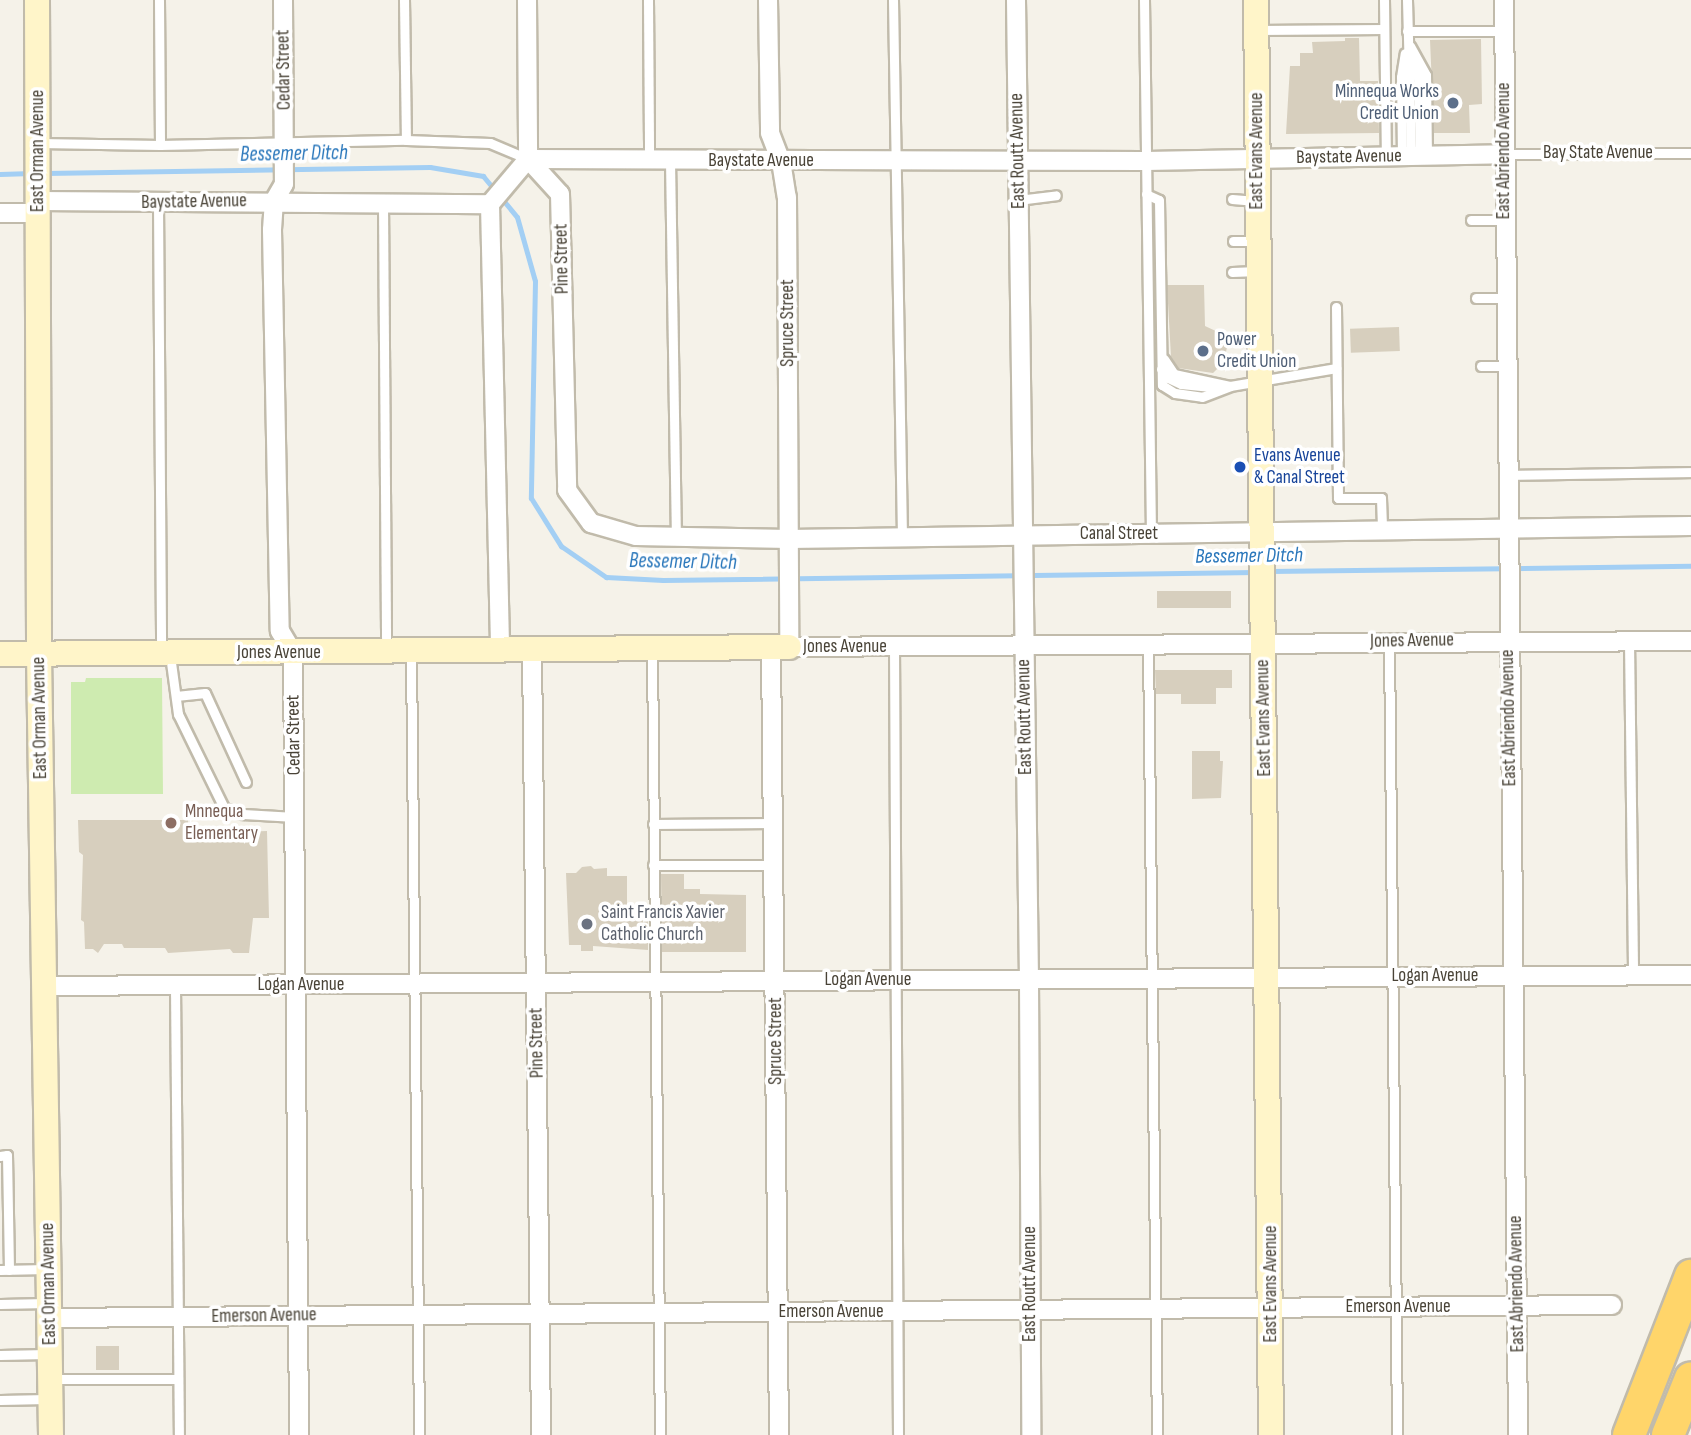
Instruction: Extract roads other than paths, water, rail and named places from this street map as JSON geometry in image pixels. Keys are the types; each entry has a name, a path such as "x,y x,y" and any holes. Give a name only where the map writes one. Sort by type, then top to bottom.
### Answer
{"highway":[{"path":"1629,1435 1691,1276"},
{"path":"1668,1435 1691,1378"}],"street":[{"name":"East Orman Avenue","path":"37,0 39,654 51,1435"},
{"name":"Cedar Street","path":"284,0 285,184 274,201 272,244 280,631 293,653 299,1435"},
{"path":"500,652 490,204 528,159 527,0"},
{"name":"Spruce Street","path":"768,0 770,133 781,161 787,197 789,586 780,648 774,823 779,1435"},
{"name":"East Routt Avenue","path":"1016,0 1029,981 1031,1435"},
{"name":"East Evans Avenue","path":"1256,0 1272,1308 1271,1435"},
{"name":"East Abriendo Avenue","path":"1504,0 1506,529 1518,1435"},
{"name":"Baystate Avenue","path":"528,159 1146,161 1504,154"},
{"name":"Pine Street","path":"528,159 560,194 567,490 591,523"},
{"name":"Baystate Avenue","path":"0,213 38,198 158,203 274,201 490,204"},
{"name":"Canal Street","path":"591,523 636,536 789,538 1691,526"},
{"name":"Jones Avenue","path":"0,654 500,652 1509,640 1691,641"},
{"name":"Pine Street","path":"532,651 541,1435"},
{"name":"Logan Avenue","path":"45,986 1691,975"},
{"name":"Emerson Avenue","path":"49,1310 178,1317 1612,1305"}],"lane":[{"path":"159,0 160,145"},
{"path":"404,0 406,140"},
{"path":"648,0 649,160"},
{"path":"893,0 902,537"},
{"path":"1144,0 1151,534"},
{"path":"1384,0 1384,29 1409,156"},
{"path":"1407,0 1409,156"},
{"path":"1256,30 1384,29"},
{"path":"1407,36 1504,30"},
{"path":"1407,36 1426,75 1409,156"},
{"path":"37,144 285,146 406,140 490,143 528,159"},
{"name":"Bay State Avenue","path":"1504,154 1691,153"},
{"path":"670,160 676,536"},
{"path":"1146,194 1159,200 1162,385 1175,393 1202,397 1259,379 1336,368"},
{"path":"1018,200 1056,195"},
{"path":"1232,199 1258,201"},
{"path":"383,202 398,652 415,984 419,1435"},
{"path":"158,203 165,653 178,714 223,808 243,814 295,817"},
{"path":"1471,220 1505,220"},
{"path":"1233,241 1258,241"},
{"path":"1232,272 1261,280"},
{"path":"1476,298 1505,299"},
{"path":"1336,307 1338,498 1381,498 1382,531"},
{"path":"1161,351 1167,367 1174,374 1230,386"},
{"path":"1481,366 1506,366"},
{"path":"1506,475 1691,472"},
{"path":"1629,640 1633,976"},
{"path":"1389,641 1397,1435"},
{"path":"1149,644 1157,1435"},
{"path":"894,647 898,1435"},
{"path":"652,650 653,983 660,1435"},
{"path":"176,696 205,693 246,782"},
{"path":"653,824 774,823"},
{"path":"653,865 774,865"},
{"path":"175,986 179,1435"},
{"path":"0,1156 7,1156 5,1270 48,1269"},
{"path":"0,1304 49,1310"},
{"path":"0,1355 49,1354"},
{"path":"0,1401 50,1389 178,1379"}],"waterway":[{"name":"Bessemer Ditch","path":"45,173 430,167 483,176 517,217 535,281 531,498 561,546 606,577 663,580 1256,572"},
{"name":"Bessemer Ditch","path":"0,174 32,173"},
{"name":"Bessemer Ditch","path":"1270,571 1691,566"}],"place":[{"name":"Minnequa Works Credit Union","path":"1453,103"},
{"name":"Power Credit Union","path":"1203,351"},
{"name":"Evans Avenue & Canal Street","path":"1240,467"},
{"name":"Mnnequa Elementary","path":"171,823"},
{"name":"Saint Francis Xavier Catholic Church","path":"587,924"}]}
